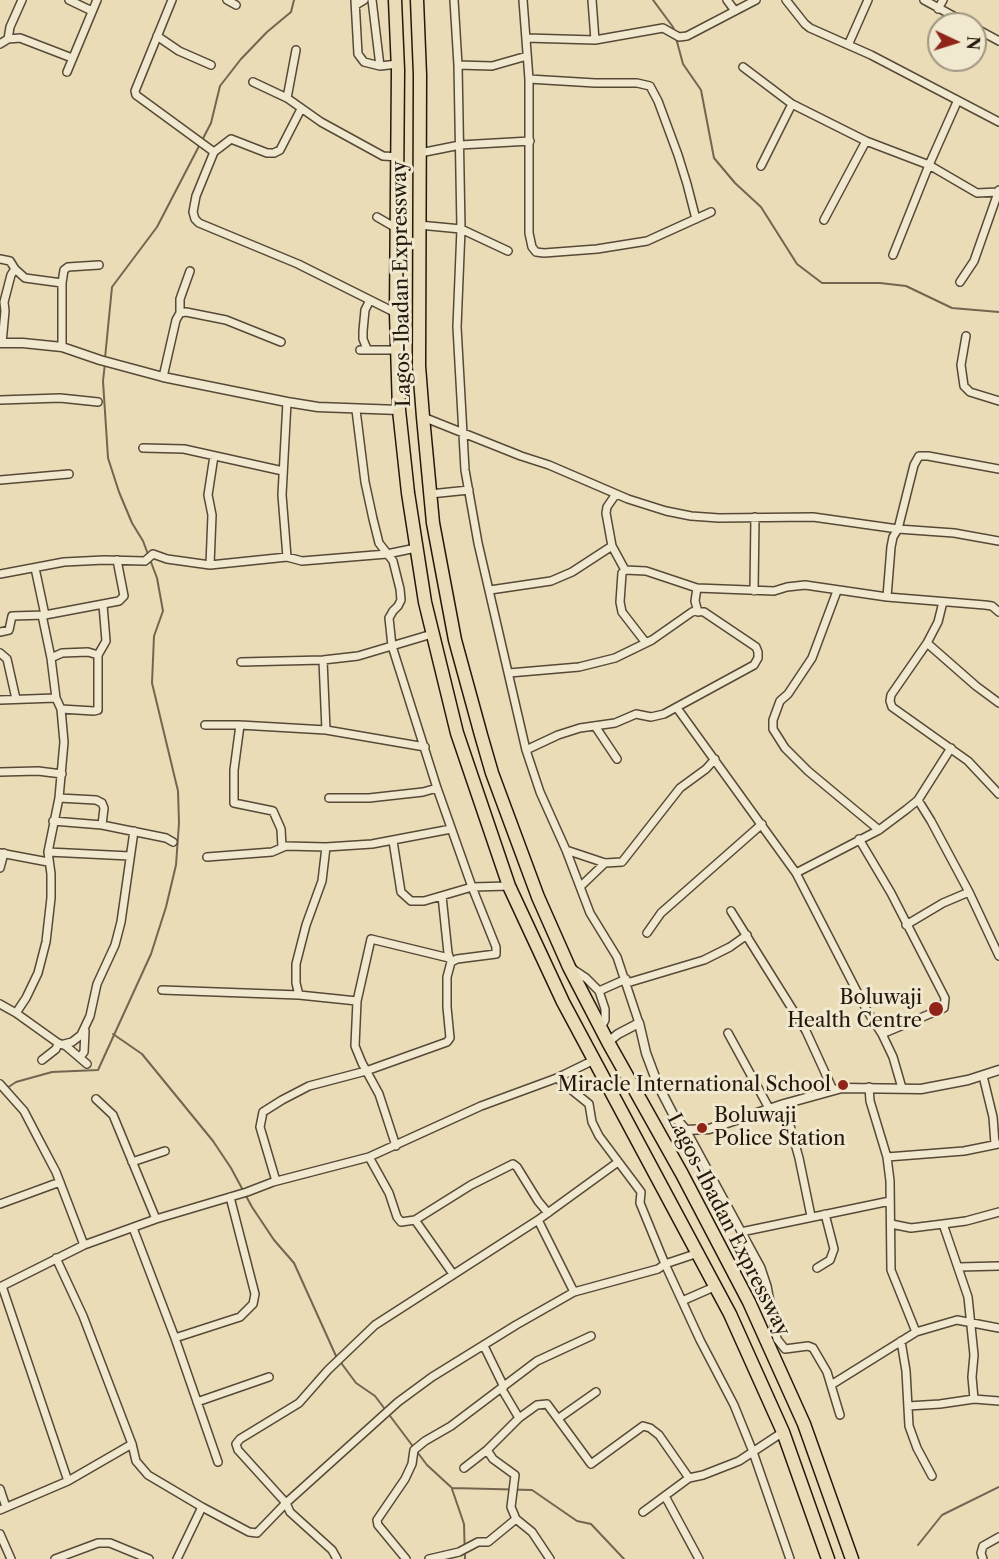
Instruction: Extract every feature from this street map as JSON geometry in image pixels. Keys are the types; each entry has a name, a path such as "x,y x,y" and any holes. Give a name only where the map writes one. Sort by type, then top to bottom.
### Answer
{"highway":[{"name":"Lagos-Ibadan Expressway","path":"395,0 399,157 396,228 396,350 399,410 416,548 432,634 457,733 509,886 563,1002 730,1314 783,1432 828,1559"},
{"name":"Lagos-Ibadan Expressway","path":"417,0 420,75 419,366 430,494 433,523 455,640 492,773 538,897 569,967 749,1302 804,1424 852,1559"}],"street":[{"path":"8,39 10,27 22,0"},
{"path":"69,0 92,11"},
{"path":"67,72 97,0"},
{"path":"172,0 135,91 136,95 210,148"},
{"path":"226,0 236,5"},
{"path":"364,0 356,3 358,54 364,62 380,66 398,64"},
{"path":"372,0 380,66"},
{"path":"454,0 458,65 461,229 457,327 463,432 478,543 526,750 540,792 567,850 590,913 617,957 658,1085 674,1116 686,1130 761,1268 767,1286 777,1339 785,1349 813,1347 827,1372 840,1415"},
{"path":"523,0 529,79 529,233 532,247 536,252 597,249 647,241 711,212"},
{"path":"592,0 594,40"},
{"path":"727,0 735,11"},
{"path":"526,38 594,40 663,28 679,37 687,36 756,0"},
{"path":"786,0 805,24 849,43 957,102 999,122"},
{"path":"849,43 868,0"},
{"path":"924,0 944,12"},
{"path":"938,9 943,0"},
{"path":"157,36 179,51 211,65"},
{"path":"0,45 8,39 20,38 72,58"},
{"path":"287,98 296,50"},
{"path":"458,65 492,66 527,56"},
{"path":"742,67 792,104 866,141 929,165 977,193 989,194 998,191"},
{"path":"529,79 637,83 650,86 678,155 696,219"},
{"path":"253,82 287,98 301,109 383,156 399,157"},
{"path":"893,255 957,102"},
{"path":"761,166 792,104"},
{"path":"210,148 231,139 267,153 274,153 280,150 301,109"},
{"path":"420,153 460,145 530,141"},
{"path":"824,220 866,141"},
{"path":"210,148 193,212 199,223 298,264 396,314"},
{"path":"960,282 974,261 998,191"},
{"path":"377,217 396,228"},
{"path":"419,225 461,229 508,251"},
{"path":"0,259 10,261 25,278 62,283"},
{"path":"62,347 63,274 68,267 99,265"},
{"path":"15,269 2,304 5,311 1,343 62,347 164,377 287,402 356,410 399,410"},
{"path":"164,377 176,320 180,313 180,299 190,271"},
{"path":"370,300 364,310 363,349 396,350"},
{"path":"180,313 186,312 226,320 281,342"},
{"path":"966,336 961,365 964,386 970,392 999,401"},
{"path":"0,399 60,398 98,402"},
{"path":"287,402 282,495 287,557"},
{"path":"356,410 367,492 379,543 393,561 398,575 401,600 389,618 392,646 437,788 496,947 496,954 450,960 371,939 357,1001 355,1046 378,1094 396,1146"},
{"path":"423,417 521,456 574,474 616,494 666,511 691,516 813,518 898,529 954,533 999,542"},
{"path":"143,448 184,449 284,471"},
{"path":"210,565 212,515 208,495 214,456"},
{"path":"887,597 893,537 898,529 914,465 919,456 999,469"},
{"path":"0,480 69,474"},
{"path":"430,494 469,489"},
{"path":"616,494 607,507 606,513 612,546 626,570"},
{"path":"754,591 755,517"},
{"path":"490,590 551,581 573,572 612,546"},
{"path":"0,574 64,562 145,561 153,554 167,559 210,565 287,557 302,561 387,554 416,548"},
{"path":"0,632 9,630 12,616 43,615 119,601 124,596 117,560"},
{"path":"16,1012 26,998 38,973 46,942 51,898 48,852 59,798 64,742 61,709 56,698 35,568"},
{"path":"646,643 622,612 620,602 622,573 626,570 646,571 697,588 774,591 805,585 887,597 992,606 999,612"},
{"path":"697,588 695,601 698,612"},
{"path":"837,591 812,658 788,694 780,701 772,729 785,748 808,771 879,830"},
{"path":"943,602 938,622 927,644 891,695 890,701 892,706 968,761 999,794"},
{"path":"61,709 98,710 98,655 106,641 106,619 103,605"},
{"path":"509,673 579,667 615,658 646,643 692,612 705,612 756,647 758,658 754,665 677,708 651,717 636,714 615,723 580,728 558,735 526,750"},
{"path":"241,662 323,660 358,656 432,634"},
{"path":"927,644 999,703"},
{"path":"51,658 62,653 88,652 98,655"},
{"path":"0,653 7,659 16,699"},
{"path":"323,660 326,730"},
{"path":"0,700 56,698"},
{"path":"677,708 796,873 866,1009 882,1034 893,1057 902,1089"},
{"path":"205,725 326,730 425,747"},
{"path":"240,725 234,770 234,803 273,812 281,829 282,847"},
{"path":"595,726 616,759"},
{"path":"796,873 879,830 918,800 951,748"},
{"path":"567,850 605,863 622,862 680,788 706,769 715,759"},
{"path":"0,772 38,771 62,774"},
{"path":"328,798 369,798 423,792 437,788"},
{"path":"59,798 96,800 102,803 104,808 102,825"},
{"path":"918,800 969,892 999,956"},
{"path":"53,821 102,825 166,838 173,842"},
{"path":"647,933 661,913 762,824"},
{"path":"207,857 272,852 282,847 326,848 372,844 452,829"},
{"path":"80,1057 84,1052 85,1029 97,984 118,935 134,831"},
{"path":"859,839 891,893 944,994 944,1008 882,1034"},
{"path":"393,841 401,892 411,901 416,902 472,887 509,886"},
{"path":"299,995 296,983 296,963 306,925 322,880 326,848"},
{"path":"48,852 130,856"},
{"path":"0,868 2,853 48,862"},
{"path":"581,886 605,863"},
{"path":"906,925 943,903 969,892"},
{"path":"276,1181 260,1127 263,1112 309,1086 366,1071 447,1042 450,1038 447,977 450,960 442,896"},
{"path":"731,911 806,1030 832,1090"},
{"path":"599,991 626,981 704,960 730,947 747,935"},
{"path":"569,967 586,978 599,991 605,1009 605,1020 601,1028"},
{"path":"162,990 299,995 357,1001"},
{"path":"0,1004 16,1012 87,1064"},
{"path":"608,1042 639,1023"},
{"path":"42,1060 61,1044 72,1042 85,1029"},
{"path":"728,1033 770,1110"},
{"path":"68,1481 1,1287 84,1245 156,1219 276,1181 369,1157 482,1106 557,1078 594,1060"},
{"path":"686,1130 709,1129 842,1088 902,1089 938,1086 999,1070"},
{"path":"887,1157 964,1151 997,1144 983,1076"},
{"path":"557,1078 589,1104 592,1122 599,1136 641,1192 640,1203 665,1264 734,1405 790,1559"},
{"path":"0,1084 24,1111 60,1182 84,1245"},
{"path":"869,1087 870,1101 887,1157 891,1270 916,1332"},
{"path":"96,1100 113,1115 156,1219"},
{"path":"784,1104 811,1216"},
{"path":"132,1162 165,1151"},
{"path":"369,1157 389,1193 401,1222 415,1220 471,1185 513,1164 548,1212"},
{"path":"337,1559 332,1550 290,1512 286,1503 238,1450 236,1444 240,1439 299,1403 327,1370 375,1325 538,1220 618,1162"},
{"path":"0,1204 60,1182"},
{"path":"175,1338 240,1317 253,1304 255,1294 230,1197"},
{"path":"741,1232 890,1201"},
{"path":"891,1224 911,1228 966,1221 999,1212"},
{"path":"817,1268 830,1260 834,1249 825,1214"},
{"path":"415,1220 453,1274"},
{"path":"538,1220 574,1292"},
{"path":"943,1224 968,1297 974,1355 974,1399"},
{"path":"133,1228 175,1338 218,1462"},
{"path":"56,1258 82,1316 132,1444 136,1461 148,1475 202,1508 249,1532 257,1533 286,1503 398,1402 432,1377 574,1292 658,1269 665,1264 698,1253"},
{"path":"959,1267 999,1266"},
{"path":"682,1301 714,1287"},
{"path":"831,1385 916,1332 957,1320 999,1328"},
{"path":"406,1559 378,1525 377,1520 405,1479 412,1464 414,1450 451,1426 537,1361 591,1336"},
{"path":"901,1341 912,1436 932,1476"},
{"path":"484,1346 503,1385 503,1391 519,1418"},
{"path":"197,1402 269,1377"},
{"path":"559,1418 596,1392"},
{"path":"908,1406 974,1399 999,1401"},
{"path":"464,1467 487,1450 519,1418 537,1405 547,1404 591,1464 642,1426 650,1428 659,1435 689,1478"},
{"path":"643,1512 689,1478 704,1475 739,1461 783,1432"},
{"path":"0,1489 3,1509 68,1481 132,1444"},
{"path":"487,1450 493,1459 515,1475 511,1507 516,1519 532,1532 550,1559"},
{"path":"665,1496 699,1559"},
{"path":"177,1559 202,1508"},
{"path":"429,1559 459,1552 478,1542 488,1542 516,1519"},
{"path":"0,1534 11,1559"},
{"path":"983,1559 981,1553 983,1546 999,1537"},
{"path":"55,1559 98,1543 111,1543 149,1559"}],"waterway":[{"path":"105,358 112,287 157,227 211,123 220,86 241,59 267,32 291,12 294,0"},
{"path":"653,0 675,33"},
{"path":"676,38 683,64 701,90 714,158 735,183 761,207 797,264 822,283 880,283 906,286 952,308 999,312"},
{"path":"7,1088 16,1082 52,1072 98,1070 151,954 176,865 179,823 178,791 152,683 154,636 163,611 157,578 143,541 132,523 119,492 108,458 103,381 105,363"},
{"path":"113,1034 142,1054 213,1141 252,1207 274,1240 294,1263 336,1356 356,1383 375,1396 427,1465 452,1488 532,1490 577,1521 591,1524 624,1559"},
{"path":"918,1545 942,1515 999,1487"},
{"path":"452,1489 464,1524 465,1559"}],"place":[{"name":"Boluwaji Health Centre","path":"936,1009"},
{"name":"Miracle International School","path":"843,1085"},
{"name":"Boluwaji Police Station","path":"702,1128"}]}
